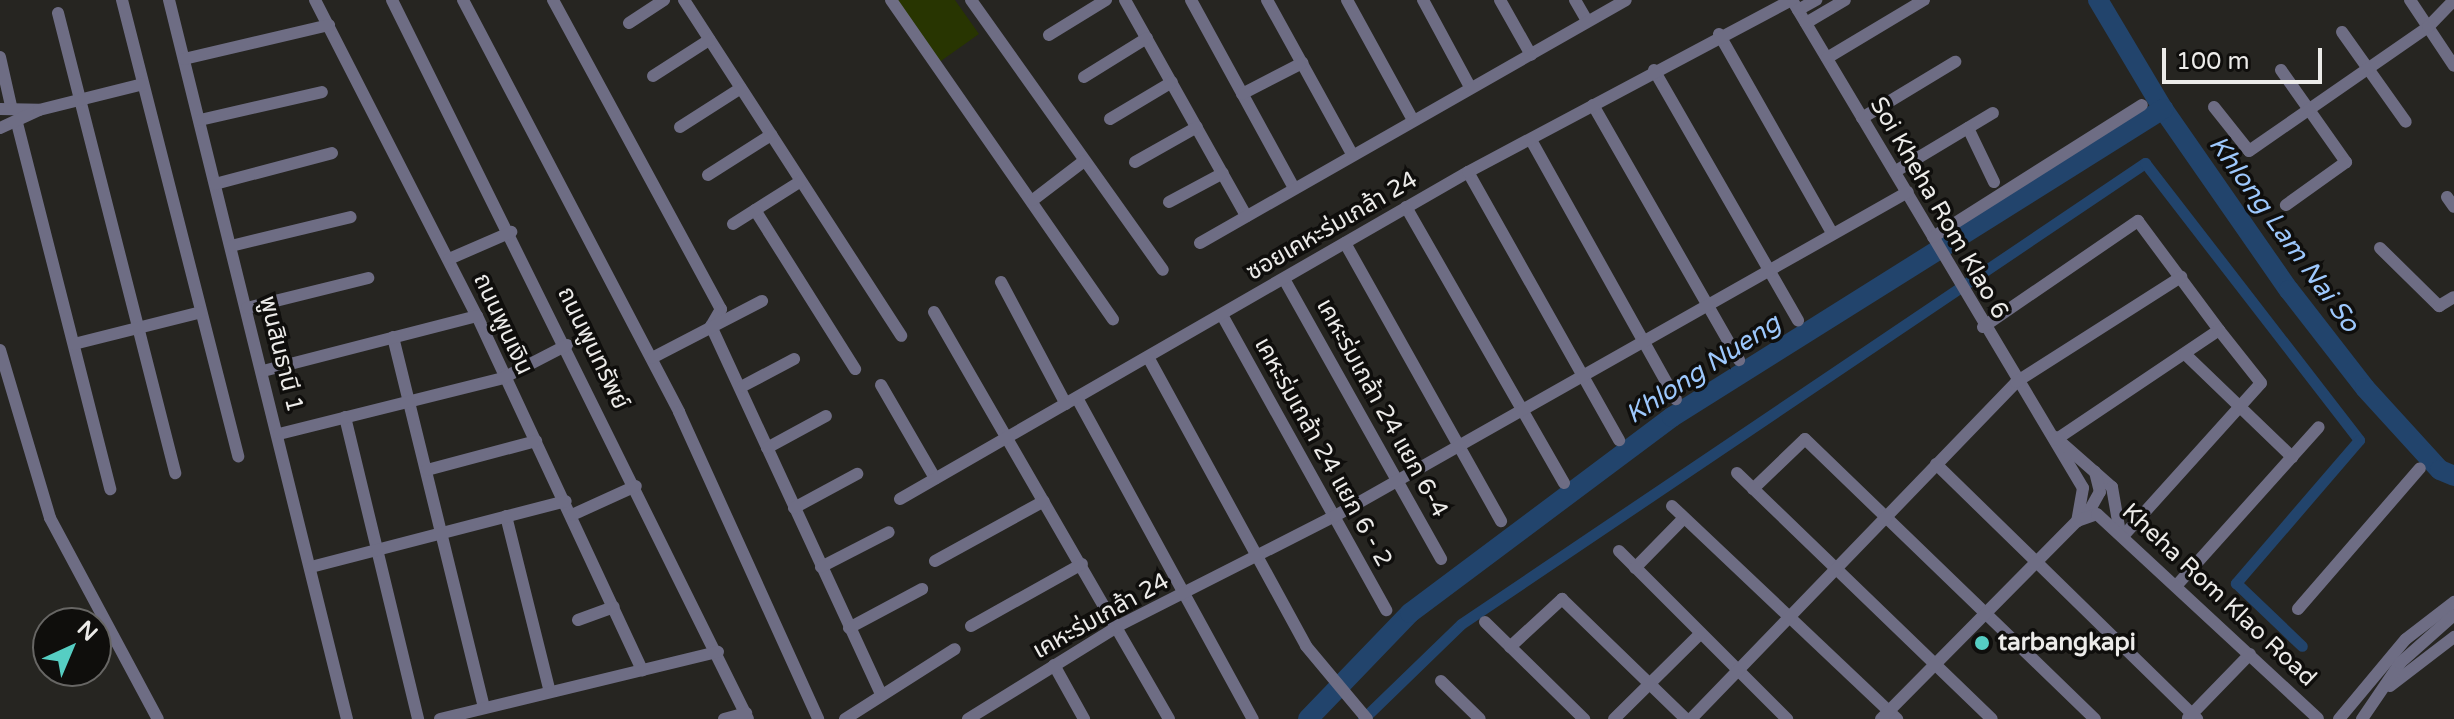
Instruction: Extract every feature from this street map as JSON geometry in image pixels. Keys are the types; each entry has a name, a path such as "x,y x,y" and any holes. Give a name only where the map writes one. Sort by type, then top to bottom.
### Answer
{"street":[{"path":"122,0 238,456"},
{"name":"พูนสินธานี 1","path":"169,0 279,434 347,719"},
{"name":"ถนนพูนเงิน","path":"315,0 477,316 503,378 566,501 642,670"},
{"name":"ถนนพูนทรัพย์","path":"392,0 511,232 747,716"},
{"path":"463,0 652,358 818,719"},
{"path":"553,0 721,309 711,326"},
{"path":"629,23 664,0"},
{"path":"684,0 901,336"},
{"path":"891,0 1033,200 1113,320"},
{"path":"971,0 1163,270"},
{"path":"1125,0 1246,216"},
{"path":"1191,0 1293,186"},
{"path":"1267,0 1352,154"},
{"path":"1347,0 1413,120"},
{"path":"1423,0 1470,87"},
{"path":"1500,0 1531,55"},
{"path":"1575,0 1587,21"},
{"path":"1200,243 1293,186 1626,0"},
{"name":"ซอยเคหะร่มเกล้า 24","path":"900,499 1406,207 1719,34 1794,3 1816,0"},
{"path":"1806,23 1845,0"},
{"path":"1827,58 1924,0"},
{"path":"2410,0 2454,66"},
{"path":"2214,107 2249,151 2428,27 2454,0"},
{"path":"1049,35 1103,1"},
{"name":"Soi Kheha Rom Klao 6","path":"1794,3 1896,171 1983,327 2055,438 2083,488 2082,518"},
{"path":"58,13 175,473"},
{"path":"184,59 329,25"},
{"path":"2342,32 2406,122"},
{"path":"1719,34 1832,233"},
{"path":"1084,77 1147,38"},
{"path":"653,76 709,40"},
{"path":"0,57 7,126 74,344 110,489"},
{"path":"1862,118 1955,62"},
{"path":"1242,94 1302,63"},
{"path":"1654,70 1798,320"},
{"path":"2281,70 2346,162 2286,205"},
{"path":"1110,119 1172,82"},
{"path":"7,126 39,110 143,84"},
{"path":"680,127 741,88"},
{"path":"200,120 322,92"},
{"path":"1593,105 1709,302 1739,360"},
{"path":"1934,240 2142,105"},
{"path":"4,110 39,110"},
{"path":"1896,171 1993,113"},
{"path":"1135,162 1197,127"},
{"path":"1968,128 1994,182"},
{"path":"708,175 771,135"},
{"path":"1531,140 1648,342 1676,399"},
{"path":"215,184 332,153"},
{"path":"1033,200 1084,161"},
{"path":"1468,172 1619,440"},
{"path":"1169,202 1223,173"},
{"path":"733,224 801,181"},
{"name":"เคหะร่มเกล้า 24","path":"977,717 1120,625 1335,516 1582,373 1648,342 1769,266 1908,192"},
{"path":"1406,207 1564,483"},
{"path":"755,210 855,369"},
{"path":"231,246 351,217"},
{"path":"1983,327 2138,221 2261,381 2241,410 2122,531"},
{"path":"449,259 511,232"},
{"path":"1345,243 1501,521"},
{"path":"2380,248 2439,306 2454,297"},
{"path":"1510,647 1562,599 1689,719 2016,382 2181,277"},
{"path":"247,308 368,278"},
{"name":"เคหะร่มเกล้า 24 แยก 6-4","path":"1284,279 1441,559"},
{"path":"1001,282 1186,594 1253,719"},
{"path":"652,358 762,301"},
{"path":"74,344 201,312"},
{"path":"934,312 1120,625 1169,719"},
{"name":"เคหะร่มเกล้า 24 แยก 6 - 2","path":"1222,315 1386,610"},
{"path":"263,371 477,316"},
{"path":"711,326 881,694"},
{"path":"2055,438 2219,330"},
{"path":"393,337 484,708"},
{"path":"279,434 503,378 567,345"},
{"path":"0,350 50,518 158,719"},
{"path":"2185,354 2292,457"},
{"path":"1148,357 1328,678 1363,716"},
{"path":"741,387 794,359"},
{"path":"881,385 935,478"},
{"path":"767,448 826,416"},
{"path":"345,417 418,719"},
{"path":"2177,585 2319,427"},
{"name":"Soi Kheha Rom Klao 6","path":"2055,438 2088,459 2112,487 2122,531"},
{"path":"1753,489 1805,439 1988,609 2095,719"},
{"path":"427,470 536,441"},
{"path":"1672,506 1889,716 1937,661 2082,518 2101,486 2088,459"},
{"path":"1936,464 2192,717 2250,654"},
{"path":"2298,609 2420,468"},
{"path":"1737,473 1937,661 1992,719"},
{"path":"794,508 857,474"},
{"path":"572,515 636,486"},
{"path":"311,567 566,501"},
{"path":"935,561 1044,501"},
{"path":"506,516 550,692"},
{"path":"1635,568 1684,518"},
{"name":"Kheha Rom Klao Road","path":"2082,518 2122,531 2318,719"},
{"path":"821,567 889,532"},
{"path":"1619,551 1787,719"},
{"path":"971,626 1082,564"},
{"path":"849,628 922,589"},
{"path":"2339,719 2406,639 2454,602"},
{"path":"578,620 614,607"},
{"path":"2362,719 2385,690 2400,663 2454,615"},
{"path":"1485,622 1584,719"},
{"path":"1614,719 1701,633"},
{"path":"2385,690 2454,637"},
{"path":"845,719 955,649"},
{"path":"440,719 718,652"},
{"path":"1054,665 1084,719"},
{"path":"1441,681 1480,719"},
{"path":"724,719 747,716"}],"green space":[{"path":"893,0 955,0 979,34 938,63"}],"waterway":[{"name":"Khlong Lam Nai So","path":"2098,0 2163,109 2289,290 2365,388 2440,470 2454,476"},
{"name":"Khlong Nueng","path":"1308,719 1410,613 1672,417 2163,109"},
{"path":"1363,719 1461,624 2145,163 2359,440 2236,583 2302,646"}],"place":[{"name":"tarbangkapi","path":"1982,643"}]}
